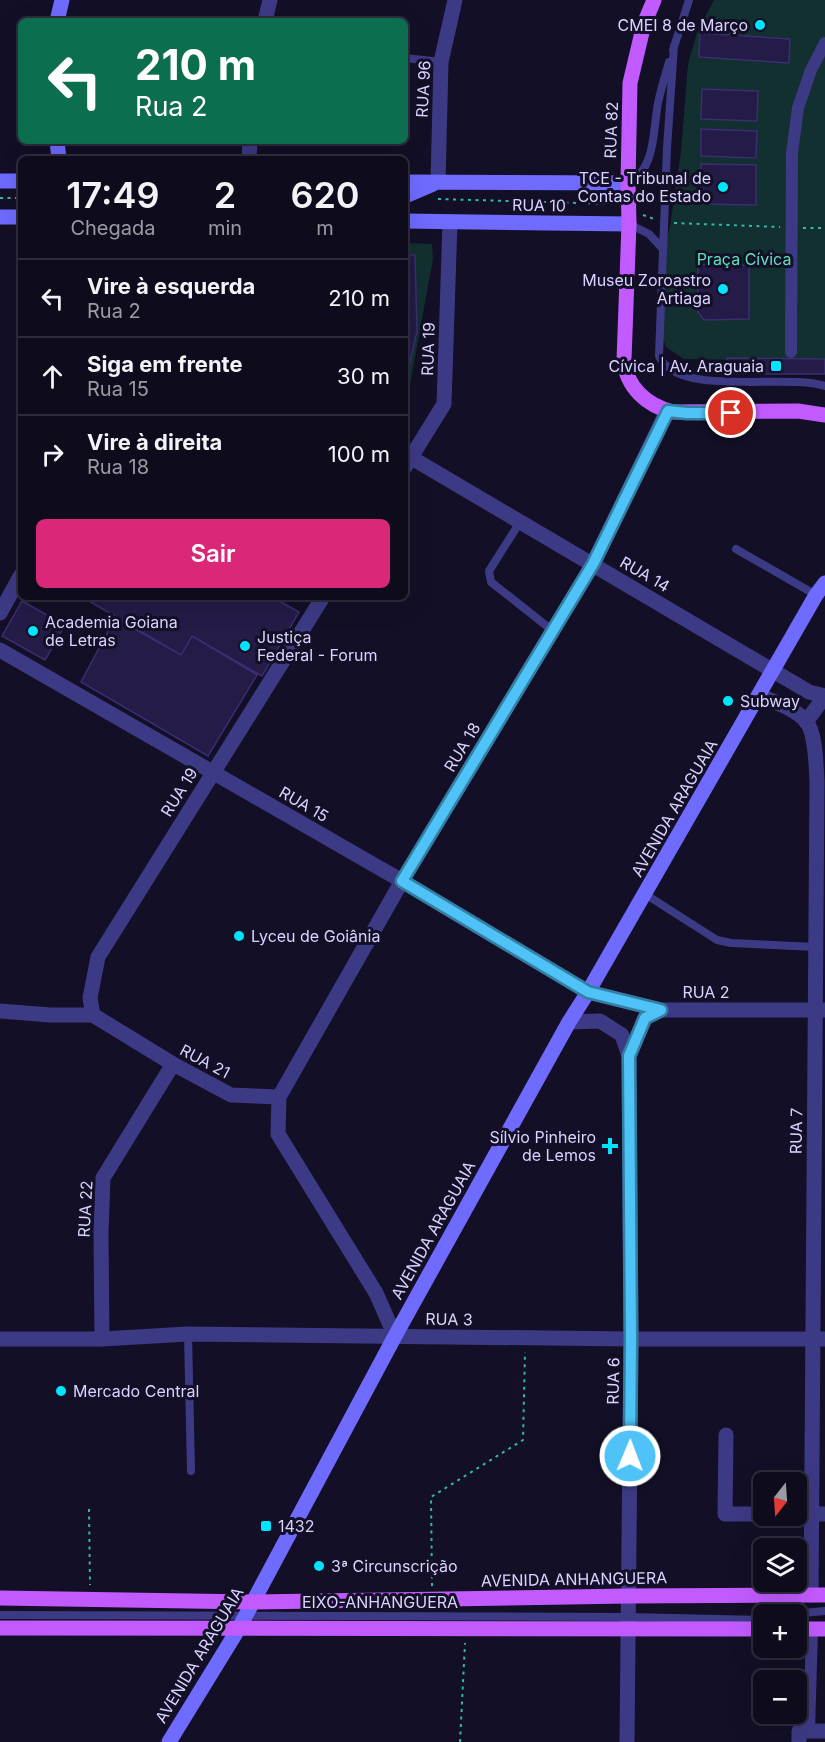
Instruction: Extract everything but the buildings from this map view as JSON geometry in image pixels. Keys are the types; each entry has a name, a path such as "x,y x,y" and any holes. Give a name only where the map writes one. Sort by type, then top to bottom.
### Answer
{"main road":[{"path":"58,18 62,0"},
{"name":"RUA 82","path":"654,0 644,24 630,83 625,367 628,378 639,393 655,406 668,411 687,413 798,411 825,415"},
{"path":"0,181 18,181"},
{"name":"RUA 10","path":"408,182 628,183"},
{"path":"408,195 438,182"},
{"path":"0,217 18,217"},
{"name":"RUA 10","path":"408,221 629,224"},
{"name":"AVENIDA ARAGUAIA","path":"169,1742 242,1623 395,1336 569,1022 820,589"},
{"name":"AVENIDA ANHANGUERA","path":"0,1598 252,1602 818,1595"},
{"path":"0,1628 242,1623 466,1628 628,1622 753,1622"}],"street":[{"path":"266,18 270,0"},
{"name":"RUA 96","path":"438,182 441,62 455,0"},
{"path":"791,352 792,153 798,108 811,70 825,43"},
{"name":"RUA 19","path":"408,458 444,404 450,222"},
{"name":"RUA 18","path":"279,1097 402,881 593,564 668,411"},
{"name":"RUA 14","path":"408,460 593,564 774,669 809,692 825,696"},
{"path":"0,613 18,580"},
{"name":"RUA 19","path":"93,1015 90,998 98,957 321,600"},
{"name":"RUA 15","path":"0,650 402,881 588,992"},
{"path":"759,695 788,708 806,722 825,696"},
{"name":"RUA 7","path":"806,722 813,740 821,782 816,947 820,1010 819,1432 811,1514 818,1595"},
{"name":"RUA 2","path":"588,992 661,1010 820,1010"},
{"name":"RUA 6","path":"629,1056 645,1018 661,1010"},
{"path":"0,1011 50,1015 93,1015"},
{"name":"RUA 21","path":"93,1015 173,1064 231,1095 279,1097"},
{"name":"RUA 6","path":"569,1022 600,1021 622,1035 629,1056 631,1339 627,1742"},
{"name":"RUA 22","path":"102,1339 103,1178 173,1064"},
{"path":"279,1097 278,1134 376,1293 395,1336"},
{"name":"RUA 3","path":"0,1339 102,1339 188,1334 819,1339"},
{"path":"726,1435 725,1514 753,1514"},
{"path":"811,1735 815,1628"}],"lane":[{"path":"628,183 641,172 651,153 658,101 689,0"},
{"path":"674,46 659,356 670,369 685,376 713,382 789,380 825,386"},
{"path":"408,58 441,62"},
{"path":"629,224 650,234 663,249"},
{"path":"519,522 489,571 488,578 490,582 553,631"},
{"path":"736,549 820,589"},
{"path":"645,894 717,940 731,943 816,947"},
{"path":"188,1334 191,1471"},
{"path":"807,1613 825,1611"},
{"name":"EIXO-ANHANGUERA","path":"0,1615 242,1623 628,1622"}],"path":[{"path":"0,198 18,198"},
{"path":"432,1599 431,1497 523,1440 525,1338"},
{"path":"89,1509 90,1600"},
{"path":"460,1742 466,1628"}],"green space":[{"name":"Praça Cívica","path":"714,0 825,0 825,361 684,359 666,347 662,336 663,249 670,227 681,152 688,64 697,32"},
{"path":"408,243 432,244 433,259 408,396"}],"place":[{"name":"CMEI 8 de Março","path":"760,25"},
{"name":"TCE - Tribunal de Contas do Estado","path":"723,187"},
{"name":"Museu Zoroastro Artiaga","path":"723,289"},
{"name":"Cívica | Av. Araguaia","path":"776,366"},
{"name":"Academia Goiana de Letras","path":"33,631"},
{"name":"Justiça Federal - Forum","path":"245,646"},
{"name":"Subway","path":"728,701"},
{"name":"Lyceu de Goiânia","path":"239,936"},
{"name":"Sílvio Pinheiro de Lemos","path":"610,1146"},
{"name":"Mercado Central","path":"61,1391"},
{"name":"1432","path":"266,1526"},
{"name":"3ª Circunscrição","path":"319,1566"}],"route":[{"path":"630,1456 629,1056 645,1018 661,1010 588,992 402,881 593,564 668,411 731,413"}]}
